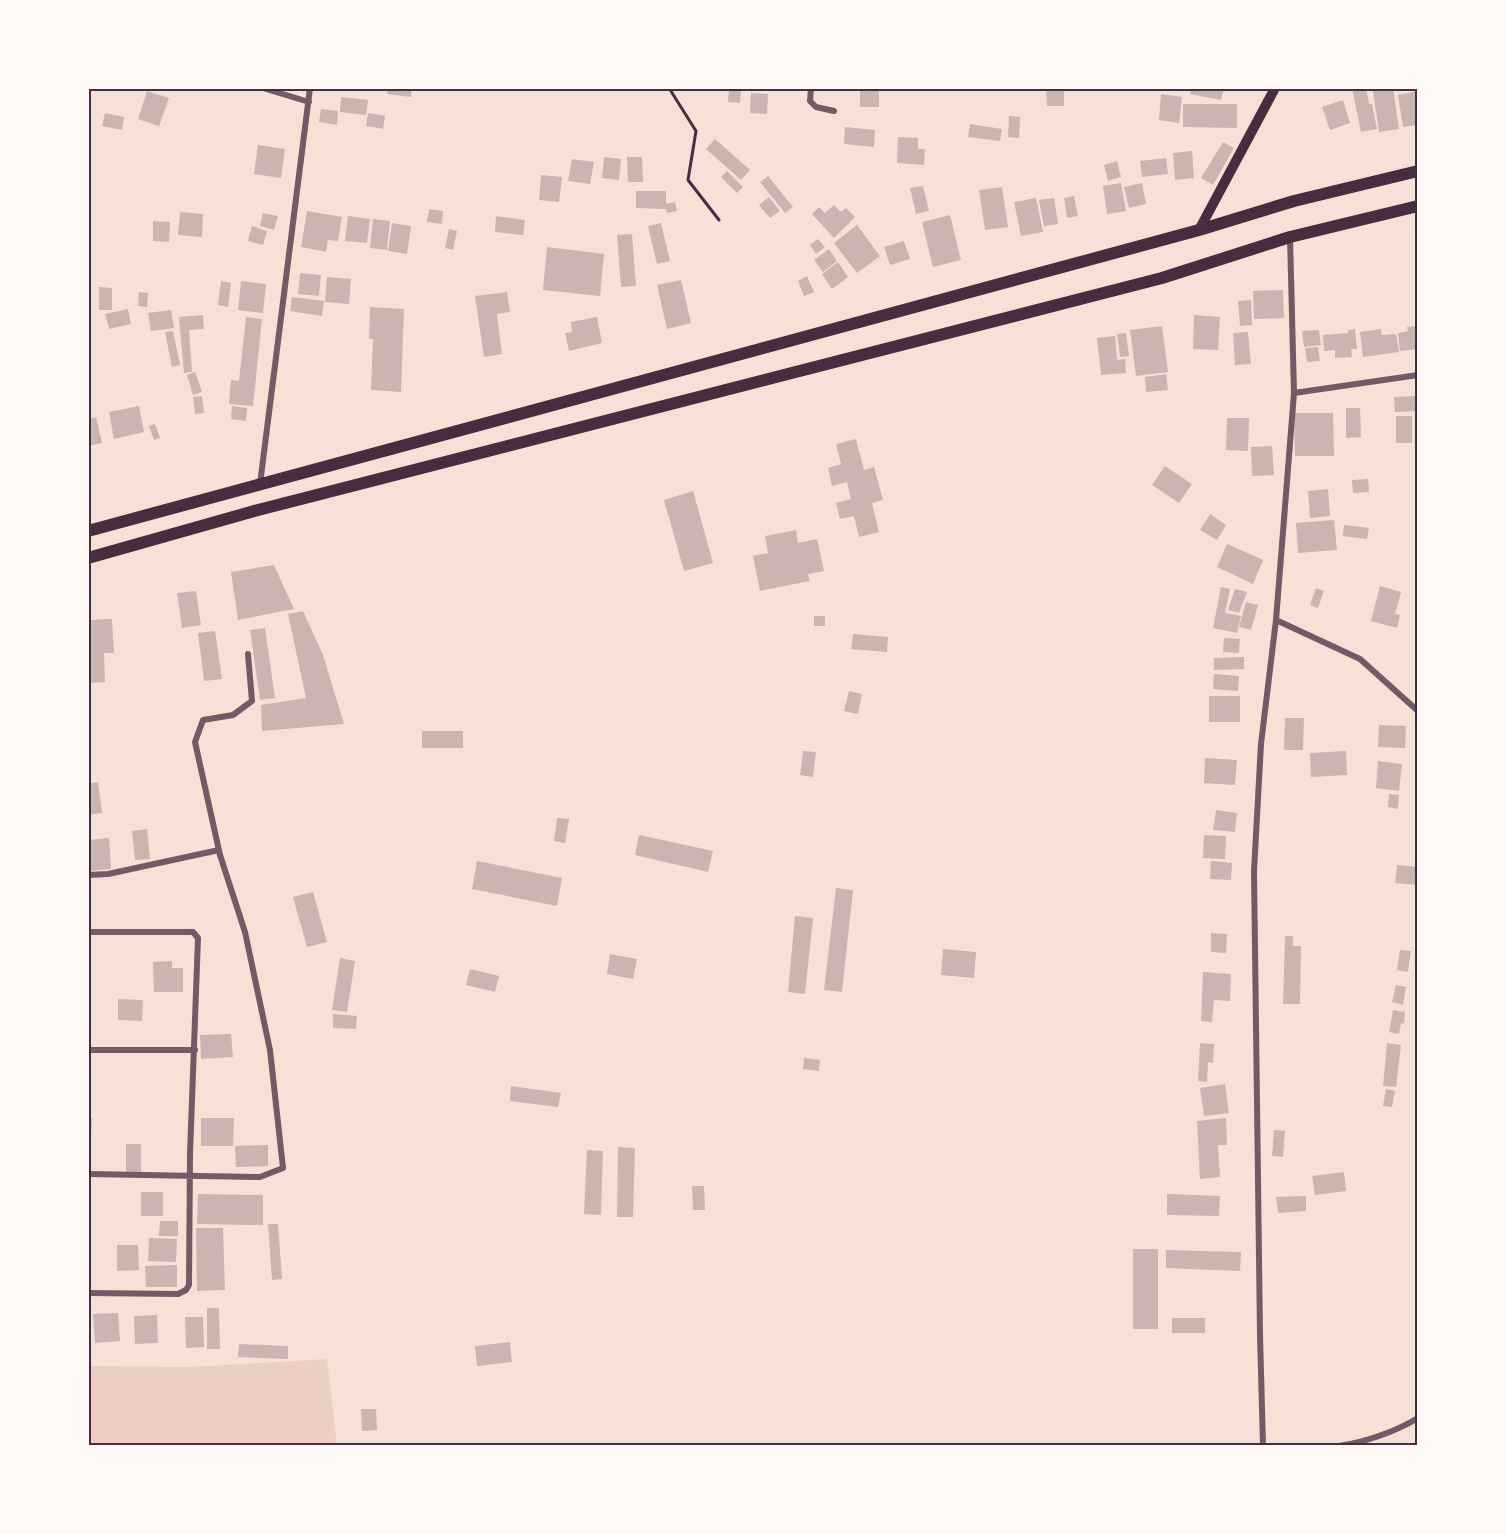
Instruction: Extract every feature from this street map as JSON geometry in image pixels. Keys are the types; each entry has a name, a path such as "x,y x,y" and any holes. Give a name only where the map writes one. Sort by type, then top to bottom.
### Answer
{"highway":[{"path":"88,531 1199,230 1294,201 1418,171"},
{"path":"88,558 258,510 1162,278 1290,237 1418,206"}],"main road":[{"path":"1199,230 1275,88"}],"street":[{"path":"263,88 309,102"},
{"path":"260,484 310,88"},
{"path":"811,88 810,101 816,107 834,111"},
{"path":"1263,1446 1254,871 1261,744 1276,620 1294,393 1290,237"},
{"path":"1294,393 1418,375"},
{"path":"1276,620 1360,659 1418,711"},
{"path":"88,1174 260,1177 283,1168 270,1050 244,932 219,850 195,742 203,720 233,715 252,701 248,654"},
{"path":"88,875 108,874 219,850"},
{"path":"88,932 193,932 198,938 190,1175 189,1285 186,1290 178,1294 88,1293"},
{"path":"88,1050 195,1050"},
{"path":"1339,1446 1355,1444 1406,1426 1418,1418"}],"path":[{"path":"669,88 696,131 688,180 719,220"}],"shaded area":[{"path":"327,1359 337,1445 89,1445 89,1366 190,1367"}],"building":[{"path":"388,88 412,88 411,97 387,94"},
{"path":"729,88 741,88 740,103 728,102"},
{"path":"860,88 879,88 879,107 860,107"},
{"path":"1046,88 1064,88 1064,106 1047,106"},
{"path":"1191,88 1224,88 1221,100 1190,94"},
{"path":"1352,88 1366,88 1377,129 1361,132"},
{"path":"1393,88 1399,129 1379,132 1373,91"},
{"path":"147,91 169,98 159,126 138,119"},
{"path":"1417,91 1418,125 1403,127 1398,95"},
{"path":"751,93 768,94 767,114 750,113"},
{"path":"1161,94 1182,97 1179,123 1159,120"},
{"path":"341,97 368,100 366,115 340,112"},
{"path":"1343,100 1350,123 1330,130 1322,107"},
{"path":"1183,104 1237,104 1237,128 1183,127"},
{"path":"321,109 338,111 337,125 319,122"},
{"path":"105,113 124,117 122,130 102,126"},
{"path":"368,113 385,116 383,129 366,126"},
{"path":"1009,116 1020,117 1019,138 1008,137"},
{"path":"970,124 1002,129 1000,141 968,137"},
{"path":"845,127 875,130 874,147 844,144"},
{"path":"898,137 918,138 918,149 925,149 924,165 897,163"},
{"path":"715,139 750,170 741,180 706,149"},
{"path":"1223,142 1234,148 1213,185 1201,178"},
{"path":"258,145 285,149 281,178 254,174"},
{"path":"1192,151 1194,178 1175,180 1173,153"},
{"path":"604,157 621,159 619,180 602,178"},
{"path":"627,157 642,157 643,182 628,182"},
{"path":"1166,158 1168,174 1142,177 1140,161"},
{"path":"572,159 594,162 590,184 568,181"},
{"path":"1117,161 1121,177 1108,181 1104,165"},
{"path":"727,171 743,187 737,193 721,177"},
{"path":"541,175 562,177 559,202 539,200"},
{"path":"768,176 793,207 785,213 760,182"},
{"path":"1121,183 1126,211 1107,214 1103,186"},
{"path":"1142,183 1146,204 1129,208 1124,187"},
{"path":"923,186 929,211 916,214 910,188"},
{"path":"1002,187 1008,227 985,230 979,190"},
{"path":"636,191 666,191 666,204 675,202 677,211 667,213 666,209 636,208"},
{"path":"1074,196 1078,216 1067,218 1064,198"},
{"path":"769,197 780,211 770,218 759,205"},
{"path":"1036,198 1043,232 1021,236 1014,202"},
{"path":"1054,198 1058,224 1044,226 1039,200"},
{"path":"834,205 841,212 846,208 855,217 834,238 812,214 819,207 825,213"},
{"path":"429,209 443,211 442,224 427,222"},
{"path":"307,211 342,217 338,241 328,240 326,252 301,247"},
{"path":"180,212 203,214 202,237 178,235"},
{"path":"263,213 278,216 274,230 260,226"},
{"path":"950,215 961,260 933,267 922,222"},
{"path":"348,216 370,219 367,243 345,241"},
{"path":"496,216 525,220 523,235 495,232"},
{"path":"373,219 390,221 387,250 370,248"},
{"path":"153,221 170,222 169,242 153,241"},
{"path":"392,223 411,226 407,254 388,251"},
{"path":"661,223 670,261 657,264 648,226"},
{"path":"857,225 880,256 857,273 834,243"},
{"path":"252,226 267,231 263,245 248,241"},
{"path":"449,229 457,231 453,250 445,248"},
{"path":"632,234 636,286 621,287 617,235"},
{"path":"818,239 825,247 816,254 810,245"},
{"path":"904,241 910,259 890,265 884,247"},
{"path":"547,247 604,254 600,296 543,290"},
{"path":"829,249 837,261 823,272 814,260"},
{"path":"838,262 848,277 832,289 822,274"},
{"path":"300,273 321,275 319,296 298,294"},
{"path":"807,276 814,292 804,296 798,281"},
{"path":"327,277 351,279 349,304 325,302"},
{"path":"681,280 691,323 667,329 657,285"},
{"path":"221,281 231,283 228,307 218,305"},
{"path":"241,281 266,284 263,313 238,310"},
{"path":"99,287 112,288 112,310 99,310"},
{"path":"1283,290 1284,318 1254,319 1253,291"},
{"path":"139,292 148,293 147,307 138,306"},
{"path":"507,292 510,312 497,314 502,354 484,357 475,296"},
{"path":"292,297 324,301 322,316 290,311"},
{"path":"1251,300 1252,325 1240,326 1238,301"},
{"path":"370,307 404,309 401,392 371,390 373,339 369,339"},
{"path":"128,309 131,324 109,329 105,314"},
{"path":"171,310 174,328 151,331 148,313"},
{"path":"203,315 204,329 189,330 192,372 184,373 179,317"},
{"path":"1194,315 1220,317 1218,350 1193,349"},
{"path":"246,317 262,319 253,406 229,404 231,380 239,381"},
{"path":"597,317 602,343 569,351 565,333 572,332 571,322"},
{"path":"1162,326 1168,372 1136,376 1130,330"},
{"path":"1416,326 1418,349 1400,351 1398,333 1408,331 1407,327"},
{"path":"1355,329 1357,349 1351,349 1352,357 1335,358 1335,350 1324,351 1323,335 1348,333 1348,330"},
{"path":"1381,329 1382,335 1396,334 1399,352 1363,357 1360,332"},
{"path":"1319,330 1321,345 1304,347 1302,331"},
{"path":"173,331 180,365 172,367 165,332"},
{"path":"1248,332 1251,364 1235,365 1233,333"},
{"path":"1126,333 1129,356 1120,357 1117,334"},
{"path":"1115,336 1117,360 1125,359 1126,373 1101,375 1097,338"},
{"path":"1318,347 1320,361 1307,362 1305,348"},
{"path":"195,372 202,392 193,395 187,375"},
{"path":"1166,374 1168,390 1146,392 1145,377"},
{"path":"202,396 204,413 195,414 193,397"},
{"path":"1417,396 1418,411 1395,412 1394,397"},
{"path":"139,406 144,432 114,439 109,412"},
{"path":"232,406 247,408 246,421 231,419"},
{"path":"1346,408 1360,408 1361,437 1346,438"},
{"path":"1294,413 1333,413 1334,456 1295,456"},
{"path":"1396,416 1412,416 1412,443 1396,443"},
{"path":"96,417 102,443 88,446 88,419"},
{"path":"1227,418 1249,418 1248,451 1226,450"},
{"path":"155,424 160,438 154,440 149,426"},
{"path":"856,439 864,470 874,467 883,500 872,503 879,532 859,537 854,516 840,519 836,503 851,499 847,482 832,486 828,468 841,464 836,444"},
{"path":"1272,446 1274,475 1252,476 1251,447"},
{"path":"1165,466 1192,484 1179,503 1152,485"},
{"path":"1368,479 1369,492 1353,493 1352,480"},
{"path":"1328,489 1330,516 1310,518 1308,491"},
{"path":"693,491 713,563 684,571 664,500"},
{"path":"1210,514 1226,525 1217,540 1200,530"},
{"path":"1334,520 1337,550 1298,553 1296,523"},
{"path":"1344,525 1369,528 1367,539 1343,536"},
{"path":"796,530 798,543 817,539 824,571 808,574 810,581 760,591 753,556 768,553 765,536"},
{"path":"1227,544 1263,560 1253,584 1217,567"},
{"path":"274,565 294,609 238,620 231,572"},
{"path":"1380,586 1401,592 1395,614 1400,615 1397,628 1371,621"},
{"path":"1221,587 1230,589 1225,613 1241,616 1237,633 1213,628"},
{"path":"1316,588 1324,591 1318,608 1310,605"},
{"path":"1235,589 1247,592 1239,613 1228,610"},
{"path":"196,591 201,625 182,628 177,593"},
{"path":"1246,602 1258,605 1251,630 1239,627"},
{"path":"303,611 323,655 344,724 262,731 261,705 306,698 288,614"},
{"path":"814,616 825,616 825,626 814,626"},
{"path":"112,619 114,653 104,653 105,682 90,683 88,620"},
{"path":"265,628 275,698 260,700 250,630"},
{"path":"215,631 222,679 204,681 198,633"},
{"path":"853,634 888,637 887,652 851,649"},
{"path":"1224,638 1240,639 1239,653 1223,652"},
{"path":"1244,657 1244,669 1214,670 1214,658"},
{"path":"1214,674 1239,676 1238,691 1213,689"},
{"path":"849,691 862,694 858,714 844,711"},
{"path":"1209,696 1240,696 1240,722 1209,722"},
{"path":"1285,718 1304,718 1303,750 1284,750"},
{"path":"1379,725 1406,726 1405,748 1378,747"},
{"path":"422,731 463,731 463,748 422,748"},
{"path":"803,751 816,752 813,777 800,775"},
{"path":"1346,751 1347,775 1311,777 1310,753"},
{"path":"1205,758 1237,760 1235,785 1204,783"},
{"path":"1378,761 1402,764 1399,791 1376,788"},
{"path":"98,782 102,813 88,815 88,784"},
{"path":"1389,794 1399,795 1398,809 1388,807"},
{"path":"1216,810 1237,813 1235,832 1213,830"},
{"path":"557,818 569,819 565,843 554,841"},
{"path":"147,829 150,859 135,860 132,831"},
{"path":"639,835 713,851 708,872 635,855"},
{"path":"1204,835 1226,836 1225,859 1203,858"},
{"path":"109,838 111,869 88,871 88,840"},
{"path":"477,861 562,878 557,906 472,889"},
{"path":"1211,861 1232,863 1231,880 1210,879"},
{"path":"1397,865 1418,867 1418,885 1395,883"},
{"path":"836,888 853,890 842,992 824,990"},
{"path":"313,892 327,942 307,947 293,897"},
{"path":"795,916 813,918 805,994 788,992"},
{"path":"1211,933 1227,934 1226,953 1211,952"},
{"path":"1285,936 1293,936 1293,946 1301,946 1300,1004 1283,1004"},
{"path":"943,949 976,952 974,978 941,975"},
{"path":"1400,950 1411,951 1408,972 1397,970"},
{"path":"610,954 637,959 633,979 607,974"},
{"path":"340,958 355,961 347,1012 332,1010"},
{"path":"172,961 172,968 183,968 183,992 154,992 153,962"},
{"path":"470,969 499,976 495,992 466,985"},
{"path":"1203,972 1231,974 1230,1001 1214,1000 1212,1022 1201,1021"},
{"path":"1396,985 1406,987 1403,1005 1392,1002"},
{"path":"118,999 143,1000 142,1021 118,1020"},
{"path":"1393,1010 1405,1012 1404,1024 1401,1023 1399,1034 1389,1032"},
{"path":"333,1014 357,1016 356,1029 333,1028"},
{"path":"231,1034 233,1057 201,1059 200,1035"},
{"path":"1200,1043 1214,1044 1213,1063 1208,1062 1207,1082 1198,1081"},
{"path":"1387,1043 1401,1045 1396,1087 1383,1086"},
{"path":"804,1058 820,1060 819,1071 803,1069"},
{"path":"1225,1084 1229,1113 1204,1116 1200,1088"},
{"path":"511,1086 561,1093 558,1107 510,1101"},
{"path":"1386,1089 1395,1091 1392,1107 1383,1106"},
{"path":"88,1118 92,1118 90,1160 88,1160"},
{"path":"201,1118 234,1118 233,1146 201,1146"},
{"path":"1226,1118 1227,1145 1218,1145 1220,1177 1200,1179 1197,1121"},
{"path":"1274,1130 1285,1131 1283,1157 1272,1156"},
{"path":"126,1144 141,1144 141,1172 126,1172"},
{"path":"268,1145 268,1166 236,1167 235,1146"},
{"path":"618,1147 635,1148 633,1217 617,1217"},
{"path":"587,1150 603,1151 601,1215 584,1214"},
{"path":"1344,1172 1346,1191 1315,1195 1312,1176"},
{"path":"692,1186 704,1186 705,1210 693,1210"},
{"path":"141,1192 163,1192 163,1216 141,1216"},
{"path":"198,1194 263,1195 263,1225 197,1224"},
{"path":"1167,1194 1220,1196 1219,1216 1167,1215"},
{"path":"1306,1196 1306,1211 1278,1213 1276,1197"},
{"path":"160,1221 178,1221 178,1236 159,1236"},
{"path":"268,1224 278,1224 282,1279 272,1280"},
{"path":"196,1228 223,1228 225,1290 197,1291"},
{"path":"149,1238 177,1239 176,1262 148,1261"},
{"path":"117,1245 138,1245 139,1270 117,1271"},
{"path":"1133,1249 1158,1249 1158,1329 1133,1329"},
{"path":"1166,1250 1241,1252 1240,1271 1166,1268"},
{"path":"177,1265 177,1287 146,1287 145,1266"},
{"path":"207,1308 219,1308 220,1349 207,1349"},
{"path":"118,1313 120,1341 95,1343 93,1314"},
{"path":"157,1315 158,1343 135,1344 134,1316"},
{"path":"185,1317 203,1317 204,1347 186,1348"},
{"path":"1172,1318 1205,1318 1205,1333 1172,1333"},
{"path":"510,1342 512,1362 477,1366 475,1346"},
{"path":"239,1344 288,1346 288,1359 238,1357"},
{"path":"361,1409 376,1409 377,1430 362,1431"}]}
